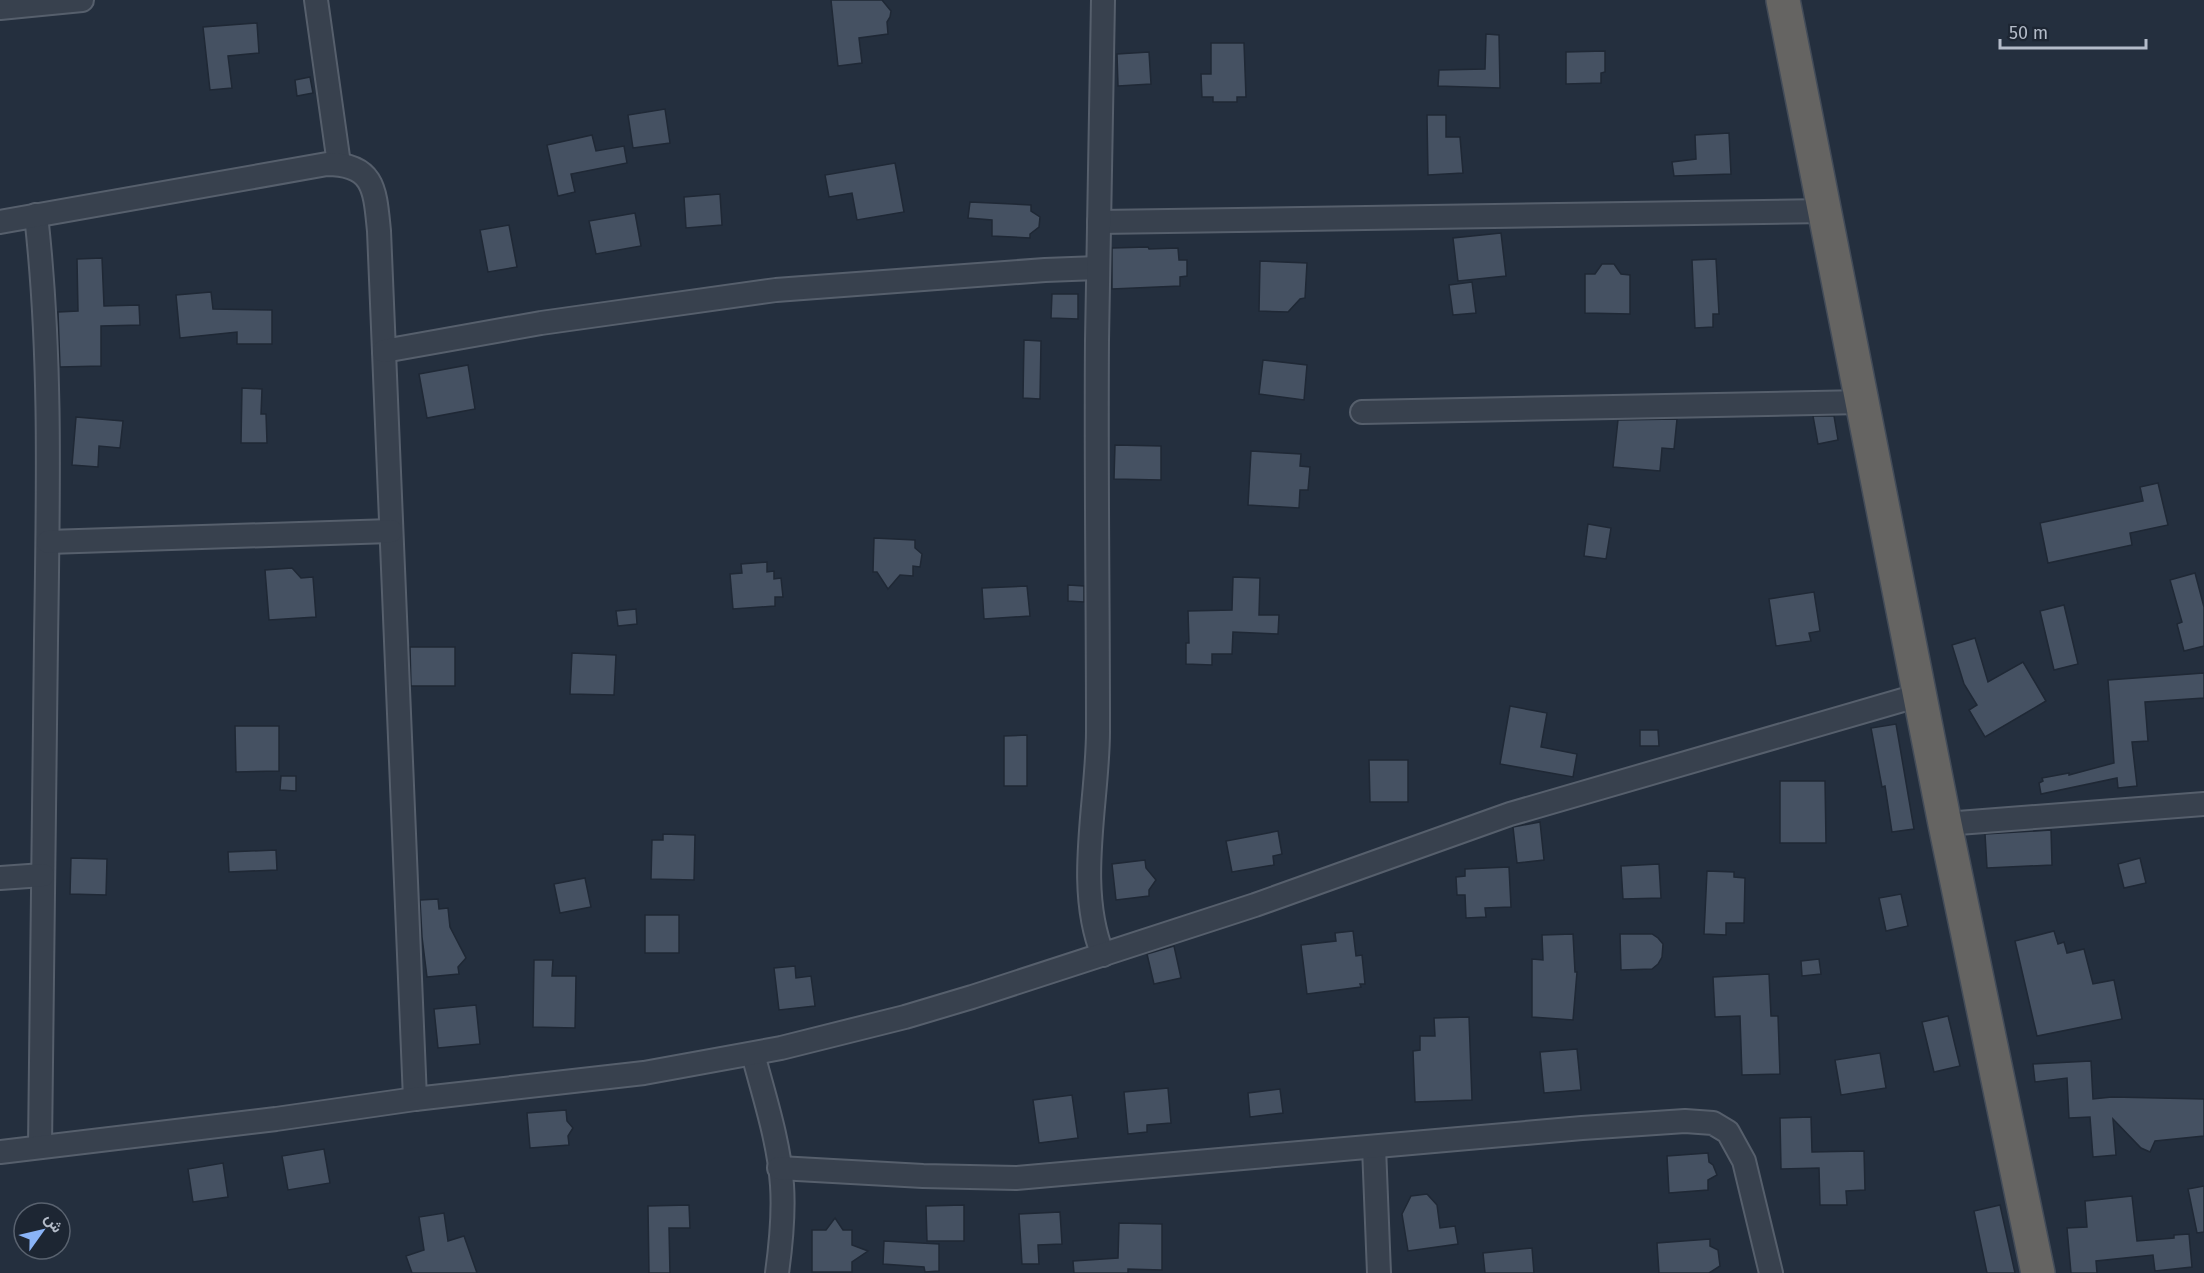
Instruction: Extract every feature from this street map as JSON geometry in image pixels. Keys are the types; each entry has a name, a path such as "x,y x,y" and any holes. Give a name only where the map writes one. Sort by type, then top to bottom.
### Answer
{"highway":[{"path":"1783,0 1920,695 2038,1273"}],"street":[{"path":"0,8 82,0"},
{"path":"316,0 339,164"},
{"path":"1103,0 1098,268 1098,761 1090,876 1091,912 1103,955"},
{"path":"0,222 304,168 339,164 359,170 370,184 374,194 379,231 415,1099"},
{"path":"1100,222 1825,211"},
{"path":"36,215 47,350 48,542 40,1147"},
{"path":"384,351 541,323 776,290 1098,268"},
{"path":"1362,412 1863,402"},
{"path":"48,542 391,531"},
{"path":"0,1152 276,1119 415,1099 644,1073 753,1054 905,1017 1255,905 1510,814 1920,695"},
{"path":"1946,824 2204,804"},
{"path":"0,878 43,875"},
{"path":"753,1054 772,1126 782,1184 782,1239 777,1273"},
{"path":"779,1168 923,1176 1016,1178 1673,1122 1713,1123 1728,1132 1744,1161 1771,1273"},
{"path":"1374,1147 1379,1273"}],"building":[{"path":"831,0 882,0 891,11 887,22 888,34 859,38 862,63 838,66"},
{"path":"257,23 259,53 228,56 232,88 210,90 203,27"},
{"path":"1486,34 1499,35 1500,88 1438,86 1439,70 1485,69"},
{"path":"1211,43 1244,43 1246,97 1237,97 1237,102 1213,102 1213,97 1202,97 1201,74 1211,74"},
{"path":"1605,51 1605,72 1601,73 1601,83 1566,84 1566,52"},
{"path":"1149,52 1151,84 1118,86 1117,54"},
{"path":"310,77 313,93 297,96 295,80"},
{"path":"665,109 670,143 633,148 628,115"},
{"path":"1427,115 1446,115 1446,137 1460,137 1463,173 1428,175"},
{"path":"1729,133 1731,174 1674,176 1672,162 1696,159 1695,135"},
{"path":"592,135 596,151 624,146 627,163 571,174 575,192 558,196 547,145"},
{"path":"895,163 904,212 857,220 852,193 829,197 825,175"},
{"path":"720,194 722,225 686,228 684,197"},
{"path":"970,202 1031,205 1031,211 1040,217 1039,227 1030,234 1030,238 992,236 992,220 968,218"},
{"path":"635,213 641,246 596,254 589,221"},
{"path":"509,225 517,267 488,272 480,230"},
{"path":"1501,233 1506,276 1458,281 1453,238"},
{"path":"1148,247 1149,249 1178,248 1179,260 1187,260 1187,276 1180,277 1180,286 1112,289 1112,248"},
{"path":"102,258 104,306 139,305 140,325 101,326 101,366 60,367 58,312 78,311 77,259"},
{"path":"1716,259 1719,314 1713,314 1713,327 1695,328 1692,260"},
{"path":"1260,261 1307,263 1305,298 1300,299 1288,312 1259,311"},
{"path":"1602,264 1614,264 1621,274 1630,275 1630,314 1585,313 1585,274 1595,274"},
{"path":"1472,282 1476,313 1453,315 1449,285"},
{"path":"211,292 213,309 272,310 272,344 237,344 237,332 180,338 176,295"},
{"path":"1052,294 1078,294 1078,319 1051,318"},
{"path":"1024,340 1041,341 1040,399 1023,398"},
{"path":"1263,360 1307,365 1304,400 1259,394"},
{"path":"468,365 475,409 427,418 419,374"},
{"path":"242,388 262,389 261,414 266,414 267,443 241,443"},
{"path":"1813,416 1834,416 1838,440 1818,444"},
{"path":"76,417 123,421 120,448 99,446 98,467 72,465"},
{"path":"1677,419 1674,449 1662,448 1660,471 1613,467 1618,420"},
{"path":"1115,445 1161,446 1161,480 1114,479"},
{"path":"1251,451 1301,454 1300,466 1310,467 1308,490 1300,490 1299,508 1248,505"},
{"path":"2158,483 2168,525 2130,533 2132,545 2048,563 2040,523 2143,501 2140,487"},
{"path":"1588,524 1611,528 1606,559 1584,556"},
{"path":"874,538 915,540 915,548 922,554 920,567 913,566 913,576 900,575 888,589 877,572 873,572"},
{"path":"767,562 767,572 774,571 774,579 781,578 783,597 775,597 775,606 733,609 730,574 742,573 741,564"},
{"path":"292,568 301,578 313,577 316,617 269,620 265,570"},
{"path":"2195,573 2204,607 2204,646 2184,651 2177,624 2182,622 2170,580"},
{"path":"1233,577 1260,578 1259,615 1279,615 1278,634 1233,632 1232,654 1212,654 1212,665 1186,664 1186,643 1189,643 1188,611 1232,610"},
{"path":"1068,585 1084,586 1084,602 1068,601"},
{"path":"1027,586 1030,616 984,619 982,588"},
{"path":"1814,592 1820,631 1809,633 1811,641 1776,646 1769,599"},
{"path":"2064,605 2078,664 2054,670 2040,611"},
{"path":"636,609 637,624 618,626 616,611"},
{"path":"1975,638 1988,682 2023,662 2046,701 1985,737 1969,710 1977,705 1964,684 1952,645"},
{"path":"410,647 455,647 455,686 411,686"},
{"path":"572,653 616,655 614,695 570,694"},
{"path":"2204,673 2204,698 2145,702 2148,741 2132,742 2137,786 2118,788 2117,778 2041,794 2039,783 2043,781 2042,778 2069,773 2069,775 2114,763 2108,680"},
{"path":"1510,706 1547,713 1541,747 1577,754 1573,777 1500,764"},
{"path":"1896,724 1914,829 1892,832 1885,786 1882,787 1871,728"},
{"path":"235,726 279,726 279,771 236,772"},
{"path":"1640,730 1658,730 1659,746 1640,746"},
{"path":"1027,735 1027,786 1004,786 1004,736"},
{"path":"1369,760 1408,760 1408,802 1370,802"},
{"path":"281,776 296,776 296,791 280,790"},
{"path":"1780,781 1825,781 1826,843 1780,843"},
{"path":"1540,822 1544,860 1517,863 1513,827"},
{"path":"2051,830 2052,865 1987,868 1985,834"},
{"path":"1278,831 1282,854 1273,856 1274,865 1232,872 1226,841"},
{"path":"663,834 695,835 694,880 651,879 652,840 663,840"},
{"path":"276,850 277,870 229,872 228,852"},
{"path":"71,858 107,859 106,895 70,894"},
{"path":"2140,858 2146,883 2124,888 2118,864"},
{"path":"1145,860 1146,868 1156,880 1149,890 1149,896 1116,900 1112,864"},
{"path":"1659,864 1661,898 1623,899 1621,866"},
{"path":"1509,867 1511,907 1485,908 1486,917 1466,918 1465,895 1457,895 1456,877 1465,876 1465,869"},
{"path":"1707,871 1734,872 1734,877 1745,878 1744,923 1726,923 1726,935 1704,934"},
{"path":"585,878 591,907 560,913 554,884"},
{"path":"1901,894 1908,926 1886,931 1879,898"},
{"path":"438,899 439,909 448,908 450,927 466,958 458,967 459,974 427,977 420,900"},
{"path":"645,915 679,915 679,953 645,953"},
{"path":"1353,931 1356,956 1362,955 1365,984 1360,984 1361,987 1307,994 1301,945 1336,941 1335,933"},
{"path":"2054,931 2058,944 2064,942 2067,953 2084,949 2093,984 2114,980 2122,1019 2037,1036 2015,941"},
{"path":"1573,934 1575,972 1577,972 1573,1020 1532,1017 1532,959 1543,960 1542,935"},
{"path":"1620,934 1652,934 1658,938 1663,944 1662,957 1658,964 1652,969 1621,970"},
{"path":"1174,946 1181,978 1154,984 1147,954"},
{"path":"1819,959 1821,974 1802,976 1801,961"},
{"path":"534,960 553,960 552,976 576,976 575,1028 533,1027"},
{"path":"795,966 796,978 811,976 815,1006 779,1010 774,968"},
{"path":"1769,974 1771,1016 1778,1016 1780,1074 1742,1075 1740,1016 1715,1017 1713,977"},
{"path":"476,1005 480,1044 438,1048 434,1009"},
{"path":"1948,1016 1960,1066 1934,1072 1922,1022"},
{"path":"1469,1017 1472,1100 1415,1102 1413,1051 1420,1050 1420,1036 1435,1036 1434,1018"},
{"path":"1577,1049 1581,1090 1544,1093 1540,1052"},
{"path":"1880,1053 1886,1088 1841,1095 1835,1060"},
{"path":"2091,1061 2093,1099 2112,1097 2204,1099 2204,1136 2155,1141 2150,1152 2141,1148 2113,1119 2116,1155 2093,1157 2090,1117 2069,1118 2067,1078 2035,1082 2033,1064"},
{"path":"1168,1088 1171,1123 1147,1125 1147,1132 1128,1134 1124,1092"},
{"path":"1280,1089 1283,1113 1250,1117 1248,1093"},
{"path":"1072,1095 1078,1138 1039,1143 1033,1100"},
{"path":"566,1110 567,1121 573,1128 568,1136 569,1145 530,1148 527,1113"},
{"path":"1811,1117 1812,1152 1864,1151 1865,1190 1846,1191 1847,1205 1820,1205 1819,1168 1781,1169 1780,1118"},
{"path":"324,1149 330,1183 288,1190 282,1156"},
{"path":"1708,1153 1709,1162 1713,1165 1717,1175 1708,1180 1708,1190 1669,1193 1667,1156"},
{"path":"223,1163 228,1197 193,1202 188,1169"},
{"path":"2204,1186 2204,1232 2197,1233 2188,1189"},
{"path":"1427,1194 1437,1205 1440,1228 1455,1226 1458,1244 1408,1251 1402,1214 1411,1196"},
{"path":"2132,1196 2137,1241 2174,1238 2174,1235 2189,1234 2192,1267 2155,1271 2153,1255 2096,1261 2097,1273 2071,1273 2067,1228 2087,1227 2085,1201"},
{"path":"689,1205 690,1228 669,1228 670,1273 649,1273 648,1206"},
{"path":"964,1205 964,1241 927,1241 926,1206"},
{"path":"2000,1205 2015,1273 1987,1273 1974,1211"},
{"path":"1060,1212 1062,1244 1038,1245 1039,1264 1022,1264 1019,1214"},
{"path":"444,1213 448,1241 464,1236 477,1273 412,1273 406,1256 424,1250 419,1217"},
{"path":"835,1218 843,1230 852,1230 852,1245 868,1251 852,1262 852,1272 812,1272 812,1230 826,1230"},
{"path":"1119,1223 1162,1224 1162,1270 1128,1269 1128,1273 1074,1273 1073,1261 1118,1258"},
{"path":"1710,1239 1710,1246 1718,1250 1720,1266 1709,1273 1659,1273 1657,1243"},
{"path":"884,1241 939,1244 939,1271 925,1272 924,1267 883,1264"},
{"path":"1532,1248 1534,1273 1485,1273 1483,1253"}]}
